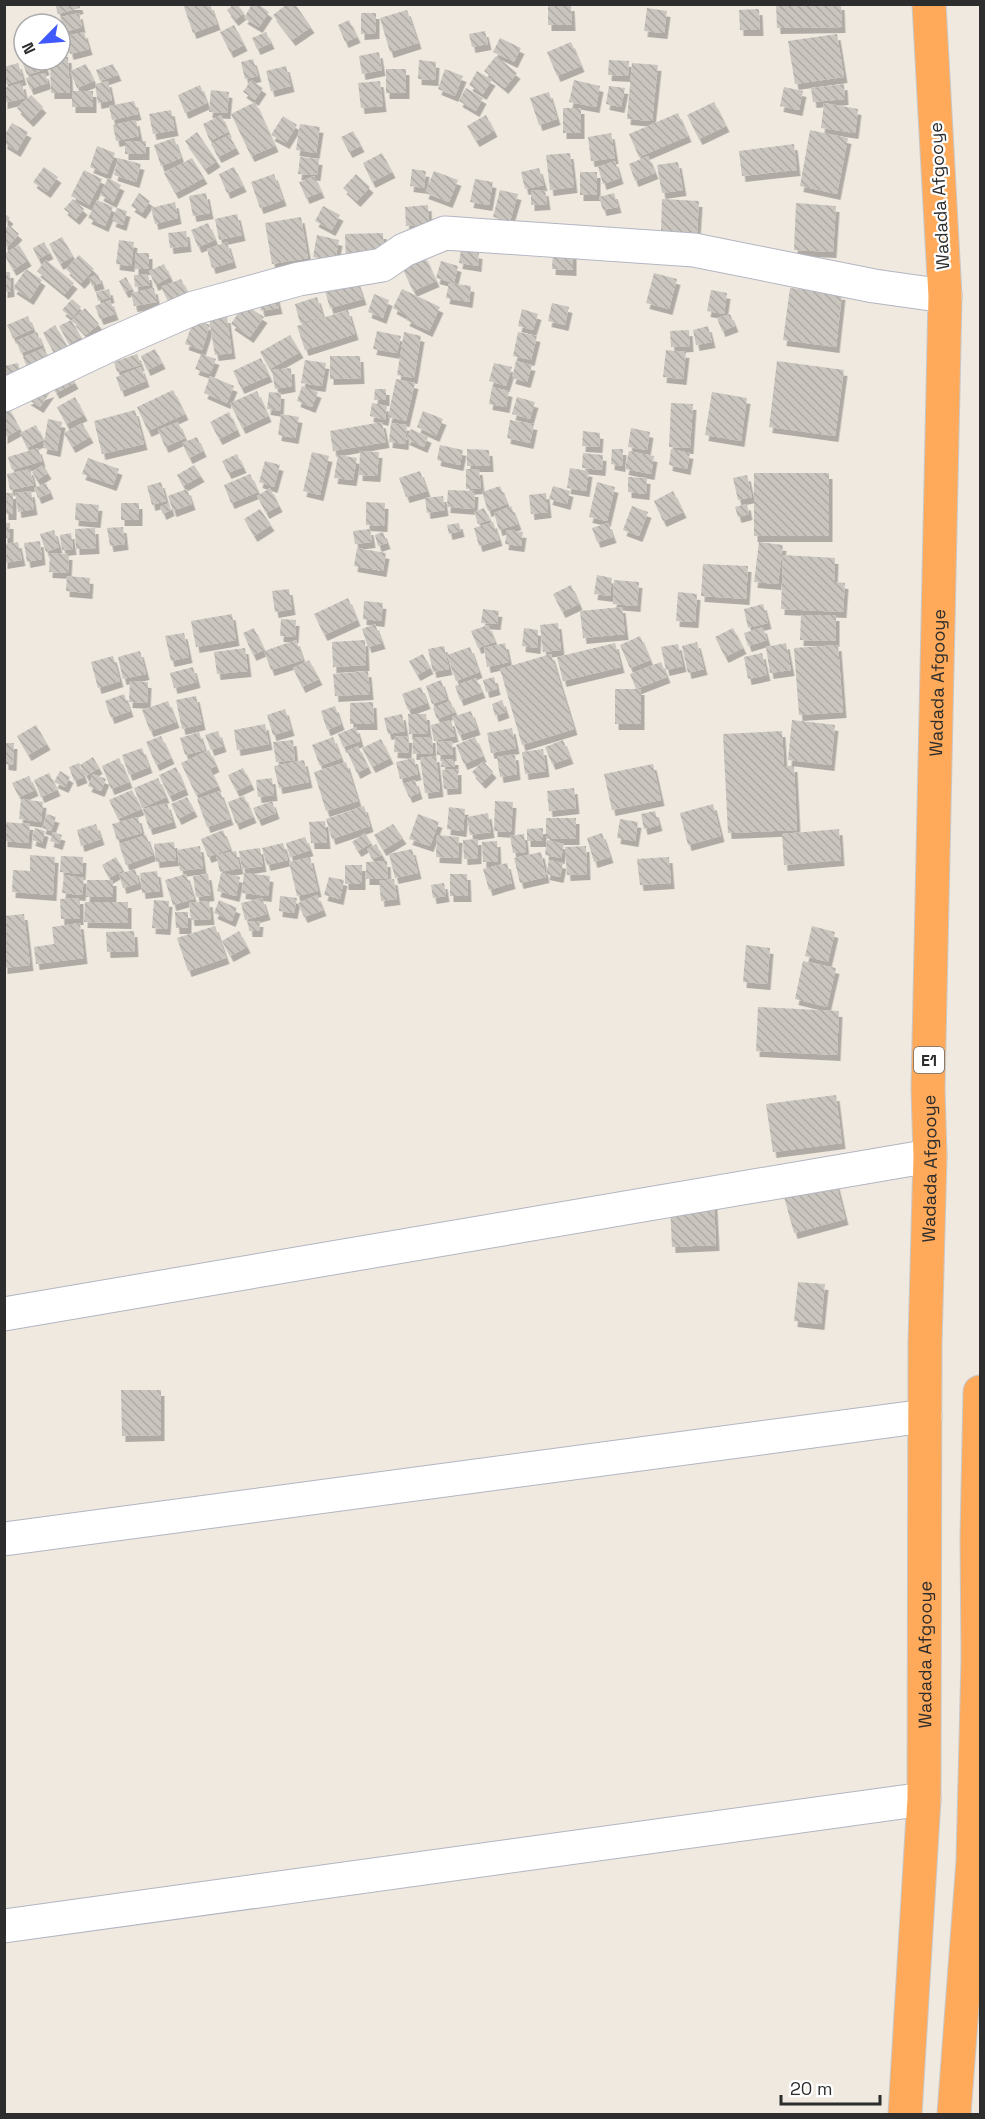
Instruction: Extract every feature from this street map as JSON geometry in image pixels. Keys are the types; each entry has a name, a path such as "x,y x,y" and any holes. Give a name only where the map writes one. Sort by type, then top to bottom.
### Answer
{"highway":[{"name":"Wadada Afgooye","path":"905,2115 924,1799 925,1416 930,1156 928,1089 945,296 929,4"},
{"path":"954,2115 977,1861 977,1538 981,1392"}],"street":[{"path":"4,395 116,342 194,309 299,279 382,265 404,250 445,233 694,250 874,286 945,296"},
{"path":"4,1314 930,1156"},
{"path":"4,1539 925,1416"},
{"path":"4,1926 924,1799"}],"building":[{"path":"55,4 79,4 80,8 57,12"},
{"path":"183,4 210,4 217,24 193,33"},
{"path":"237,4 244,13 235,20 227,10"},
{"path":"252,4 258,4 269,12 259,27 244,18"},
{"path":"287,4 295,4 311,27 292,40 273,15"},
{"path":"776,4 841,4 842,27 777,28"},
{"path":"571,5 572,25 548,25 548,6"},
{"path":"647,8 667,11 664,33 644,31"},
{"path":"759,9 760,30 740,30 739,10"},
{"path":"407,10 418,43 390,52 380,18"},
{"path":"79,13 82,27 72,30 72,15"},
{"path":"361,13 376,13 376,33 361,34"},
{"path":"349,20 357,37 345,42 338,25"},
{"path":"234,25 244,45 230,52 220,32"},
{"path":"485,31 488,44 472,47 469,34"},
{"path":"84,32 89,49 72,53 72,35"},
{"path":"266,32 271,43 257,49 252,38"},
{"path":"837,34 844,77 795,84 788,41"},
{"path":"500,38 521,48 514,62 493,52"},
{"path":"571,42 581,66 557,76 547,52"},
{"path":"379,52 382,70 362,74 359,56"},
{"path":"496,56 517,73 505,88 484,71"},
{"path":"253,59 258,76 245,79 241,62"},
{"path":"419,60 436,62 435,80 418,79"},
{"path":"609,60 629,61 628,76 608,75"},
{"path":"632,63 658,65 652,121 627,119"},
{"path":"86,64 94,81 77,88 70,72"},
{"path":"113,64 118,75 100,81 96,70"},
{"path":"12,65 12,72 21,72 23,79 4,85 4,67"},
{"path":"286,66 291,86 271,91 266,71"},
{"path":"386,69 406,69 406,93 386,93"},
{"path":"445,69 463,76 455,96 438,89"},
{"path":"477,71 492,80 483,94 469,85"},
{"path":"50,72 69,72 70,93 51,93"},
{"path":"45,73 48,83 30,89 26,78"},
{"path":"251,80 263,88 255,100 243,92"},
{"path":"574,80 600,86 596,107 569,102"},
{"path":"108,81 112,100 98,103 95,84"},
{"path":"380,81 383,106 361,108 358,83"},
{"path":"22,83 25,98 4,103 4,88"},
{"path":"844,84 845,99 813,102 811,88"},
{"path":"200,85 207,103 185,113 178,95"},
{"path":"609,86 625,88 621,107 606,104"},
{"path":"784,87 803,91 799,110 780,106"},
{"path":"466,88 483,98 476,111 459,101"},
{"path":"211,90 229,92 227,113 209,112"},
{"path":"72,91 93,91 93,107 72,107"},
{"path":"549,92 557,119 539,125 530,98"},
{"path":"31,95 43,107 30,121 17,108"},
{"path":"134,101 138,114 112,120 109,106"},
{"path":"255,102 275,146 251,156 231,114"},
{"path":"714,102 726,126 699,139 687,115"},
{"path":"824,103 858,109 855,133 821,128"},
{"path":"563,108 581,108 581,133 563,133"},
{"path":"171,110 175,130 153,134 149,114"},
{"path":"678,113 688,136 639,157 629,134"},
{"path":"221,115 228,132 210,141 203,124"},
{"path":"486,115 494,131 476,141 467,126"},
{"path":"283,116 297,125 286,143 271,135"},
{"path":"136,120 139,136 116,141 113,125"},
{"path":"12,123 28,132 17,151 4,143 4,136"},
{"path":"300,124 320,127 316,153 296,150"},
{"path":"810,130 848,138 837,194 800,186"},
{"path":"353,131 361,146 349,152 341,137"},
{"path":"197,132 217,161 205,169 185,141"},
{"path":"611,133 615,158 591,161 588,137"},
{"path":"229,135 236,148 218,157 211,144"},
{"path":"174,138 181,158 161,166 154,145"},
{"path":"125,141 146,141 146,154 125,154"},
{"path":"794,144 797,170 742,176 739,151"},
{"path":"97,146 115,153 107,174 90,167"},
{"path":"382,153 392,172 372,182 363,163"},
{"path":"570,153 574,187 550,190 546,155"},
{"path":"648,156 655,173 635,181 629,164"},
{"path":"300,157 319,159 317,175 298,174"},
{"path":"118,158 141,164 136,182 114,175"},
{"path":"192,158 204,178 175,193 164,173"},
{"path":"615,161 620,178 603,184 598,167"},
{"path":"678,162 683,190 662,193 657,165"},
{"path":"44,167 58,177 47,192 33,182"},
{"path":"234,167 243,186 227,193 219,174"},
{"path":"539,168 544,185 525,189 521,172"},
{"path":"412,169 426,171 424,188 410,186"},
{"path":"84,170 102,179 89,205 71,196"},
{"path":"434,171 458,180 449,202 425,193"},
{"path":"580,172 597,172 597,195 580,195"},
{"path":"274,174 283,200 260,208 251,182"},
{"path":"356,174 370,187 357,201 343,188"},
{"path":"314,176 321,192 306,198 299,182"},
{"path":"108,178 121,185 113,202 100,195"},
{"path":"475,179 493,182 489,205 470,202"},
{"path":"500,190 518,194 510,221 493,217"},
{"path":"545,190 547,204 531,205 531,191"},
{"path":"139,193 150,201 142,213 131,206"},
{"path":"206,193 210,213 193,216 189,196"},
{"path":"614,193 618,207 603,210 599,197"},
{"path":"73,199 84,209 76,219 64,209"},
{"path":"662,199 699,201 697,233 661,231"},
{"path":"97,200 113,207 105,226 88,218"},
{"path":"175,202 178,218 155,224 151,208"},
{"path":"796,203 836,206 833,252 794,250"},
{"path":"428,205 429,224 406,226 405,207"},
{"path":"323,206 340,215 332,230 315,221"},
{"path":"117,208 127,211 123,225 112,221"},
{"path":"4,213 10,218 4,225"},
{"path":"237,214 242,235 219,240 215,219"},
{"path":"301,217 308,258 272,264 265,223"},
{"path":"208,223 215,240 198,247 191,230"},
{"path":"9,225 19,234 7,247 4,244 4,230"},
{"path":"186,231 188,246 170,248 168,233"},
{"path":"383,233 384,259 346,260 345,234"},
{"path":"317,235 339,240 335,261 313,257"},
{"path":"62,237 73,256 60,264 49,244"},
{"path":"119,240 134,242 131,266 116,264"},
{"path":"44,242 50,253 38,259 33,248"},
{"path":"227,242 233,262 212,268 207,249"},
{"path":"19,245 28,260 13,270 4,254"},
{"path":"461,250 479,253 478,266 459,263"},
{"path":"553,252 573,252 573,270 552,269"},
{"path":"135,253 149,253 149,269 135,269"},
{"path":"79,255 94,269 81,283 66,269"},
{"path":"424,255 436,281 413,291 401,265"},
{"path":"46,260 74,283 65,294 37,271"},
{"path":"441,261 458,266 454,283 436,278"},
{"path":"164,264 170,277 155,285 149,271"},
{"path":"26,269 42,280 30,299 13,288"},
{"path":"4,272 10,272 11,291 4,292"},
{"path":"654,273 677,279 669,309 646,303"},
{"path":"98,274 101,283 92,286 89,278"},
{"path":"148,274 150,285 135,287 134,275"},
{"path":"355,275 363,299 330,308 323,284"},
{"path":"126,277 132,289 125,292 119,281"},
{"path":"181,279 187,292 168,301 161,287"},
{"path":"449,283 471,286 469,302 446,298"},
{"path":"154,288 157,302 134,306 131,293"},
{"path":"790,288 842,294 836,347 783,340"},
{"path":"109,289 111,297 98,301 96,292"},
{"path":"402,289 440,307 429,331 406,320 408,316 393,308"},
{"path":"711,290 727,293 724,314 707,311"},
{"path":"275,292 279,308 261,311 258,295"},
{"path":"374,294 389,300 383,318 368,312"},
{"path":"317,297 323,317 300,323 295,304"},
{"path":"72,299 81,307 72,318 62,310"},
{"path":"110,300 115,314 100,319 95,306"},
{"path":"552,303 569,307 565,325 548,321"},
{"path":"244,304 264,317 250,337 231,324"},
{"path":"85,308 99,324 86,335 72,320"},
{"path":"522,309 538,314 533,330 518,326"},
{"path":"348,310 355,334 305,350 297,326"},
{"path":"730,314 735,326 722,331 717,318"},
{"path":"28,316 33,329 13,338 7,325"},
{"path":"227,317 232,353 215,355 209,319"},
{"path":"194,319 210,325 202,350 185,344"},
{"path":"71,320 81,337 69,344 59,326"},
{"path":"55,325 67,346 54,353 43,333"},
{"path":"708,326 712,342 696,345 693,330"},
{"path":"689,330 690,346 671,347 670,331"},
{"path":"377,331 401,336 397,353 373,349"},
{"path":"37,332 42,345 21,353 16,341"},
{"path":"404,332 421,336 414,378 397,375"},
{"path":"518,332 537,336 531,360 513,356"},
{"path":"290,335 300,352 270,369 260,352"},
{"path":"44,348 51,363 29,372 23,357"},
{"path":"155,349 162,363 147,370 141,356"},
{"path":"666,350 686,352 683,379 663,377"},
{"path":"137,354 141,365 117,372 114,362"},
{"path":"201,354 216,359 210,374 195,369"},
{"path":"330,356 360,356 361,378 330,379"},
{"path":"261,358 269,376 241,388 233,371"},
{"path":"305,360 326,363 322,386 301,383"},
{"path":"516,361 532,365 527,382 512,378"},
{"path":"777,361 844,370 835,436 769,427"},
{"path":"18,363 21,375 8,379 4,366"},
{"path":"494,363 512,367 506,386 489,381"},
{"path":"141,367 146,381 121,391 116,377"},
{"path":"291,368 292,386 275,389 272,370"},
{"path":"67,369 75,383 56,393 49,380"},
{"path":"210,376 234,386 227,403 204,393"},
{"path":"396,379 415,383 406,421 388,417"},
{"path":"302,386 318,392 312,407 297,401"},
{"path":"492,387 509,391 506,407 489,404"},
{"path":"375,389 386,389 386,400 374,400"},
{"path":"173,390 185,414 148,431 137,407"},
{"path":"51,391 40,407 27,399"},
{"path":"257,391 268,416 242,428 230,403"},
{"path":"269,392 281,393 280,411 267,409"},
{"path":"712,392 747,398 741,441 705,435"},
{"path":"75,397 84,415 66,424 57,407"},
{"path":"517,397 535,402 530,419 512,414"},
{"path":"372,403 387,406 385,420 370,416"},
{"path":"671,403 693,404 690,448 669,447"},
{"path":"7,405 20,429 4,438 4,406"},
{"path":"135,410 144,444 102,454 94,421"},
{"path":"423,411 443,419 436,436 417,427"},
{"path":"229,412 237,430 219,439 210,422"},
{"path":"281,414 299,417 295,438 278,435"},
{"path":"48,419 62,422 57,451 43,448"},
{"path":"510,420 534,424 530,443 507,438"},
{"path":"178,422 185,438 165,447 158,430"},
{"path":"382,422 386,442 333,451 330,431"},
{"path":"82,423 90,437 72,447 64,433"},
{"path":"391,423 407,425 405,444 389,442"},
{"path":"36,425 43,440 27,448 20,433"},
{"path":"631,428 650,432 647,450 628,447"},
{"path":"411,429 428,437 424,447 406,439"},
{"path":"583,431 600,433 599,447 582,446"},
{"path":"197,437 203,451 189,458 182,443"},
{"path":"440,445 463,450 460,465 437,460"},
{"path":"38,448 42,461 12,470 8,457"},
{"path":"467,449 489,450 490,466 467,466"},
{"path":"612,449 623,449 622,466 611,464"},
{"path":"671,449 690,453 687,469 669,465"},
{"path":"360,451 379,452 377,476 359,475"},
{"path":"629,451 654,456 651,474 625,469"},
{"path":"312,452 329,456 320,495 303,491"},
{"path":"583,453 603,455 602,470 582,468"},
{"path":"237,454 243,467 228,473 222,461"},
{"path":"338,455 357,458 353,480 334,478"},
{"path":"88,458 119,469 113,485 82,474"},
{"path":"265,461 280,465 274,487 259,482"},
{"path":"43,465 48,473 37,480 32,472"},
{"path":"194,465 201,476 183,486 177,475"},
{"path":"570,468 589,471 586,491 567,488"},
{"path":"30,469 34,485 10,490 7,474"},
{"path":"466,469 479,469 481,488 466,489"},
{"path":"420,471 427,491 406,497 399,478"},
{"path":"754,473 829,473 829,536 754,536"},
{"path":"250,474 258,492 231,503 224,485"},
{"path":"747,475 752,497 738,500 733,478"},
{"path":"628,477 647,478 646,494 628,492"},
{"path":"161,482 166,501 152,505 147,486"},
{"path":"597,482 615,487 607,521 589,517"},
{"path":"46,483 50,493 38,498 34,488"},
{"path":"500,486 507,504 488,511 482,492"},
{"path":"553,486 570,491 567,504 549,499"},
{"path":"270,488 279,506 266,513 257,496"},
{"path":"187,489 192,504 173,511 168,496"},
{"path":"448,490 475,491 474,509 447,507"},
{"path":"31,491 34,509 18,512 15,493"},
{"path":"673,491 683,512 663,521 654,501"},
{"path":"5,493 13,493 13,514 5,514"},
{"path":"546,493 548,512 531,514 529,495"},
{"path":"443,496 445,510 427,513 425,498"},
{"path":"366,502 385,503 384,526 366,525"},
{"path":"76,503 99,505 97,522 75,520"},
{"path":"121,503 139,503 139,520 121,520"},
{"path":"169,503 171,510 163,514 160,507"},
{"path":"747,504 749,514 738,517 735,507"},
{"path":"511,506 518,524 499,530 494,513"},
{"path":"632,506 648,512 639,536 623,530"},
{"path":"484,508 490,520 478,524 474,512"},
{"path":"260,509 271,525 254,536 244,519"},
{"path":"493,522 499,540 479,546 474,528"},
{"path":"4,523 10,523 10,538 4,538"},
{"path":"459,523 461,531 449,534 447,525"},
{"path":"608,523 613,537 597,542 592,528"},
{"path":"123,527 125,544 110,546 107,528"},
{"path":"95,528 96,548 76,549 75,529"},
{"path":"370,529 372,542 355,544 353,531"},
{"path":"54,530 59,547 46,552 40,534"},
{"path":"507,530 523,532 521,546 505,544"},
{"path":"383,532 387,543 378,546 375,535"},
{"path":"71,533 73,549 62,550 60,535"},
{"path":"40,541 42,559 27,562 24,543"},
{"path":"18,542 22,560 4,563 4,544"},
{"path":"759,542 783,545 778,584 754,582"},
{"path":"357,548 386,553 383,571 354,566"},
{"path":"50,553 69,554 68,573 49,572"},
{"path":"783,555 835,558 834,582 845,583 843,612 781,609"},
{"path":"703,564 748,566 746,599 701,596"},
{"path":"597,575 612,578 610,596 594,594"},
{"path":"67,576 90,578 89,593 66,591"},
{"path":"614,580 639,582 637,606 613,604"},
{"path":"571,585 579,604 562,612 553,594"},
{"path":"289,589 292,609 275,612 272,591"},
{"path":"678,592 697,594 695,622 676,621"},
{"path":"348,598 357,620 324,635 314,614"},
{"path":"364,601 383,603 381,621 363,619"},
{"path":"763,604 768,623 748,628 744,609"},
{"path":"622,607 625,634 583,638 580,611"},
{"path":"483,609 499,611 497,624 481,623"},
{"path":"232,614 236,640 196,647 191,621"},
{"path":"801,615 836,615 836,641 800,640"},
{"path":"281,619 296,620 295,637 280,636"},
{"path":"558,623 561,650 543,652 540,625"},
{"path":"375,624 382,643 368,647 362,629"},
{"path":"488,625 495,642 478,648 471,631"},
{"path":"763,627 767,640 748,646 744,633"},
{"path":"254,628 264,650 253,655 243,633"},
{"path":"524,628 538,630 537,648 522,646"},
{"path":"733,628 743,648 725,657 715,637"},
{"path":"184,633 189,657 171,661 165,636"},
{"path":"640,636 650,660 630,668 620,645"},
{"path":"296,640 303,660 271,670 264,651"},
{"path":"365,640 366,665 333,667 332,642"},
{"path":"697,642 704,669 688,673 682,646"},
{"path":"505,643 509,662 487,667 484,648"},
{"path":"615,643 621,667 563,681 557,657"},
{"path":"786,643 791,670 770,673 766,647"},
{"path":"678,644 683,666 666,670 661,647"},
{"path":"838,645 843,712 799,715 794,648"},
{"path":"444,646 449,669 433,672 428,649"},
{"path":"470,647 479,672 456,681 447,655"},
{"path":"245,648 248,671 217,674 214,652"},
{"path":"140,651 146,674 123,679 118,657"},
{"path":"762,653 767,675 748,679 744,657"},
{"path":"423,654 430,668 417,675 409,661"},
{"path":"551,654 574,729 522,745 500,669"},
{"path":"113,656 120,681 98,688 91,662"},
{"path":"309,660 319,679 302,687 293,668"},
{"path":"661,662 667,677 636,689 630,674"},
{"path":"193,667 197,682 174,688 170,673"},
{"path":"368,671 370,694 335,696 333,674"},
{"path":"494,677 497,689 486,692 483,680"},
{"path":"476,678 482,692 460,700 455,686"},
{"path":"441,680 447,699 432,704 426,686"},
{"path":"130,681 148,682 147,703 129,702"},
{"path":"421,687 427,703 408,710 402,694"},
{"path":"615,689 641,689 641,724 615,724"},
{"path":"124,694 130,711 111,718 105,701"},
{"path":"196,696 202,724 182,729 176,700"},
{"path":"502,700 506,712 495,716 492,704"},
{"path":"168,701 176,722 150,731 142,710"},
{"path":"450,701 455,712 437,719 433,708"},
{"path":"373,702 374,724 350,724 350,703"},
{"path":"335,706 341,724 327,730 321,711"},
{"path":"285,709 291,730 273,735 267,715"},
{"path":"471,711 477,729 459,735 452,717"},
{"path":"402,714 405,731 388,734 384,718"},
{"path":"408,714 426,714 428,733 409,734"},
{"path":"451,720 455,736 434,741 431,725"},
{"path":"792,720 835,725 831,765 788,760"},
{"path":"265,724 269,744 237,750 234,730"},
{"path":"36,725 47,744 28,755 17,736"},
{"path":"356,727 360,741 343,747 338,734"},
{"path":"512,728 516,748 491,753 487,733"},
{"path":"218,731 223,746 211,750 205,735"},
{"path":"782,731 784,766 794,766 797,830 728,833 723,734"},
{"path":"199,732 205,750 185,755 180,738"},
{"path":"161,736 171,758 156,765 146,742"},
{"path":"395,736 409,737 408,753 394,752"},
{"path":"333,737 341,758 320,766 312,745"},
{"path":"432,737 433,753 413,754 413,738"},
{"path":"475,737 483,756 464,764 456,745"},
{"path":"381,739 390,758 372,767 362,748"},
{"path":"293,740 295,760 276,762 273,742"},
{"path":"563,740 570,758 552,764 545,747"},
{"path":"452,741 453,755 437,755 437,742"},
{"path":"5,743 14,743 13,765 5,764"},
{"path":"358,746 368,767 357,773 347,751"},
{"path":"142,748 149,767 129,775 122,755"},
{"path":"543,749 546,771 525,774 522,752"},
{"path":"209,750 216,766 210,769 218,786 196,795 181,763"},
{"path":"515,754 517,774 500,777 497,757"},
{"path":"436,756 440,791 425,793 420,758"},
{"path":"93,757 99,768 86,776 80,765"},
{"path":"119,758 129,782 111,789 102,766"},
{"path":"414,758 418,774 400,779 396,762"},
{"path":"442,759 455,759 455,767 441,767"},
{"path":"304,760 309,782 279,788 274,766"},
{"path":"483,761 493,772 482,783 472,772"},
{"path":"346,762 358,801 326,811 314,772"},
{"path":"79,763 84,777 74,781 69,767"},
{"path":"653,764 661,800 612,810 604,774"},
{"path":"176,767 185,789 169,796 159,775"},
{"path":"243,768 251,784 236,791 228,775"},
{"path":"458,769 458,788 444,789 442,770"},
{"path":"60,771 70,777 65,787 54,782"},
{"path":"49,773 57,790 41,797 34,780"},
{"path":"93,774 106,779 101,791 88,786"},
{"path":"29,776 35,790 19,797 12,783"},
{"path":"158,778 166,797 142,808 134,788"},
{"path":"272,778 274,795 258,797 256,780"},
{"path":"415,780 419,793 409,797 403,784"},
{"path":"574,788 576,808 549,811 547,791"},
{"path":"132,790 141,809 118,819 109,800"},
{"path":"220,791 230,819 207,827 197,799"},
{"path":"244,796 253,817 236,824 228,802"},
{"path":"187,797 194,811 178,819 171,804"},
{"path":"21,799 43,802 41,822 19,819"},
{"path":"272,801 276,813 258,820 253,808"},
{"path":"495,801 513,802 511,832 494,831"},
{"path":"167,803 173,822 149,829 143,809"},
{"path":"713,804 721,836 688,845 680,813"},
{"path":"364,806 370,826 332,839 326,819"},
{"path":"449,807 465,809 463,831 447,829"},
{"path":"655,811 659,825 644,829 641,814"},
{"path":"488,813 491,832 470,835 467,817"},
{"path":"47,814 56,817 51,831 42,828"},
{"path":"418,814 439,822 430,846 409,839"},
{"path":"138,817 142,833 117,840 112,824"},
{"path":"546,818 576,818 576,839 546,839"},
{"path":"620,819 638,822 635,841 617,838"},
{"path":"325,821 327,843 311,843 309,822"},
{"path":"4,822 30,824 28,843 4,841"},
{"path":"96,824 101,839 81,846 77,830"},
{"path":"393,824 403,838 383,850 374,835"},
{"path":"35,828 45,831 42,843 32,840"},
{"path":"543,828 543,841 527,841 527,829"},
{"path":"839,829 841,860 784,865 782,834"},
{"path":"223,830 230,849 208,857 201,839"},
{"path":"53,832 62,835 59,844 50,841"},
{"path":"365,833 371,843 358,851 352,842"},
{"path":"602,833 610,857 594,862 587,838"},
{"path":"524,834 526,852 513,853 510,836"},
{"path":"146,835 153,855 126,865 119,844"},
{"path":"437,835 459,837 458,858 436,857"},
{"path":"305,837 310,850 290,857 286,843"},
{"path":"478,839 478,858 464,859 463,840"},
{"path":"547,840 564,844 561,858 545,855"},
{"path":"497,841 498,862 483,862 482,842"},
{"path":"174,842 176,860 156,862 154,844"},
{"path":"283,843 288,860 267,865 262,848"},
{"path":"376,844 382,855 372,859 367,849"},
{"path":"200,846 203,868 180,871 177,850"},
{"path":"586,846 587,874 567,875 565,847"},
{"path":"260,848 263,866 242,869 239,851"},
{"path":"412,849 418,873 395,878 389,854"},
{"path":"236,851 240,868 220,872 216,855"},
{"path":"541,852 546,877 520,883 514,858"},
{"path":"30,855 55,857 53,895 12,892 13,870 30,871"},
{"path":"61,856 83,857 82,874 60,872"},
{"path":"116,857 123,870 109,878 102,865"},
{"path":"310,857 318,891 297,896 289,862"},
{"path":"669,857 671,883 640,885 637,859"},
{"path":"549,860 563,863 560,877 546,874"},
{"path":"387,861 388,879 366,879 366,862"},
{"path":"507,863 512,883 489,890 483,869"},
{"path":"345,865 362,865 362,884 345,884"},
{"path":"135,869 139,883 123,888 119,874"},
{"path":"157,871 160,891 142,893 140,873"},
{"path":"221,873 240,877 236,896 217,891"},
{"path":"244,873 270,876 268,896 242,893"},
{"path":"186,874 194,899 173,905 165,880"},
{"path":"208,874 211,895 196,897 193,876"},
{"path":"450,874 467,874 468,896 450,896"},
{"path":"64,875 84,878 82,895 62,893"},
{"path":"329,877 344,880 340,899 324,895"},
{"path":"394,879 397,899 381,901 379,881"},
{"path":"87,880 113,880 113,897 86,897"},
{"path":"444,883 446,896 433,898 431,885"},
{"path":"317,895 323,910 304,917 298,903"},
{"path":"280,896 297,898 294,913 279,911"},
{"path":"80,898 80,919 61,919 60,899"},
{"path":"262,898 267,914 245,920 241,903"},
{"path":"154,900 169,901 167,929 152,928"},
{"path":"219,900 237,908 232,921 214,913"},
{"path":"209,901 211,919 191,920 189,903"},
{"path":"85,902 128,902 128,923 84,922"},
{"path":"175,912 188,912 188,928 176,928"},
{"path":"24,914 30,965 4,968 4,916"},
{"path":"248,921 260,921 259,931 249,931"},
{"path":"80,923 84,958 36,964 34,947 54,944 52,927"},
{"path":"215,926 226,958 188,971 177,938"},
{"path":"812,926 835,932 828,962 805,956"},
{"path":"134,931 135,951 107,952 106,932"},
{"path":"239,931 247,947 230,956 222,941"},
{"path":"746,945 770,948 767,984 743,982"},
{"path":"803,961 836,968 827,1007 795,999"},
{"path":"758,1007 839,1011 837,1055 756,1051"},
{"path":"836,1095 842,1143 773,1152 766,1104"},
{"path":"835,1179 845,1219 794,1233 783,1193"},
{"path":"714,1204 716,1245 672,1247 670,1205"},
{"path":"798,1282 825,1284 821,1324 794,1321"},
{"path":"121,1390 161,1390 161,1435 122,1436"}]}
